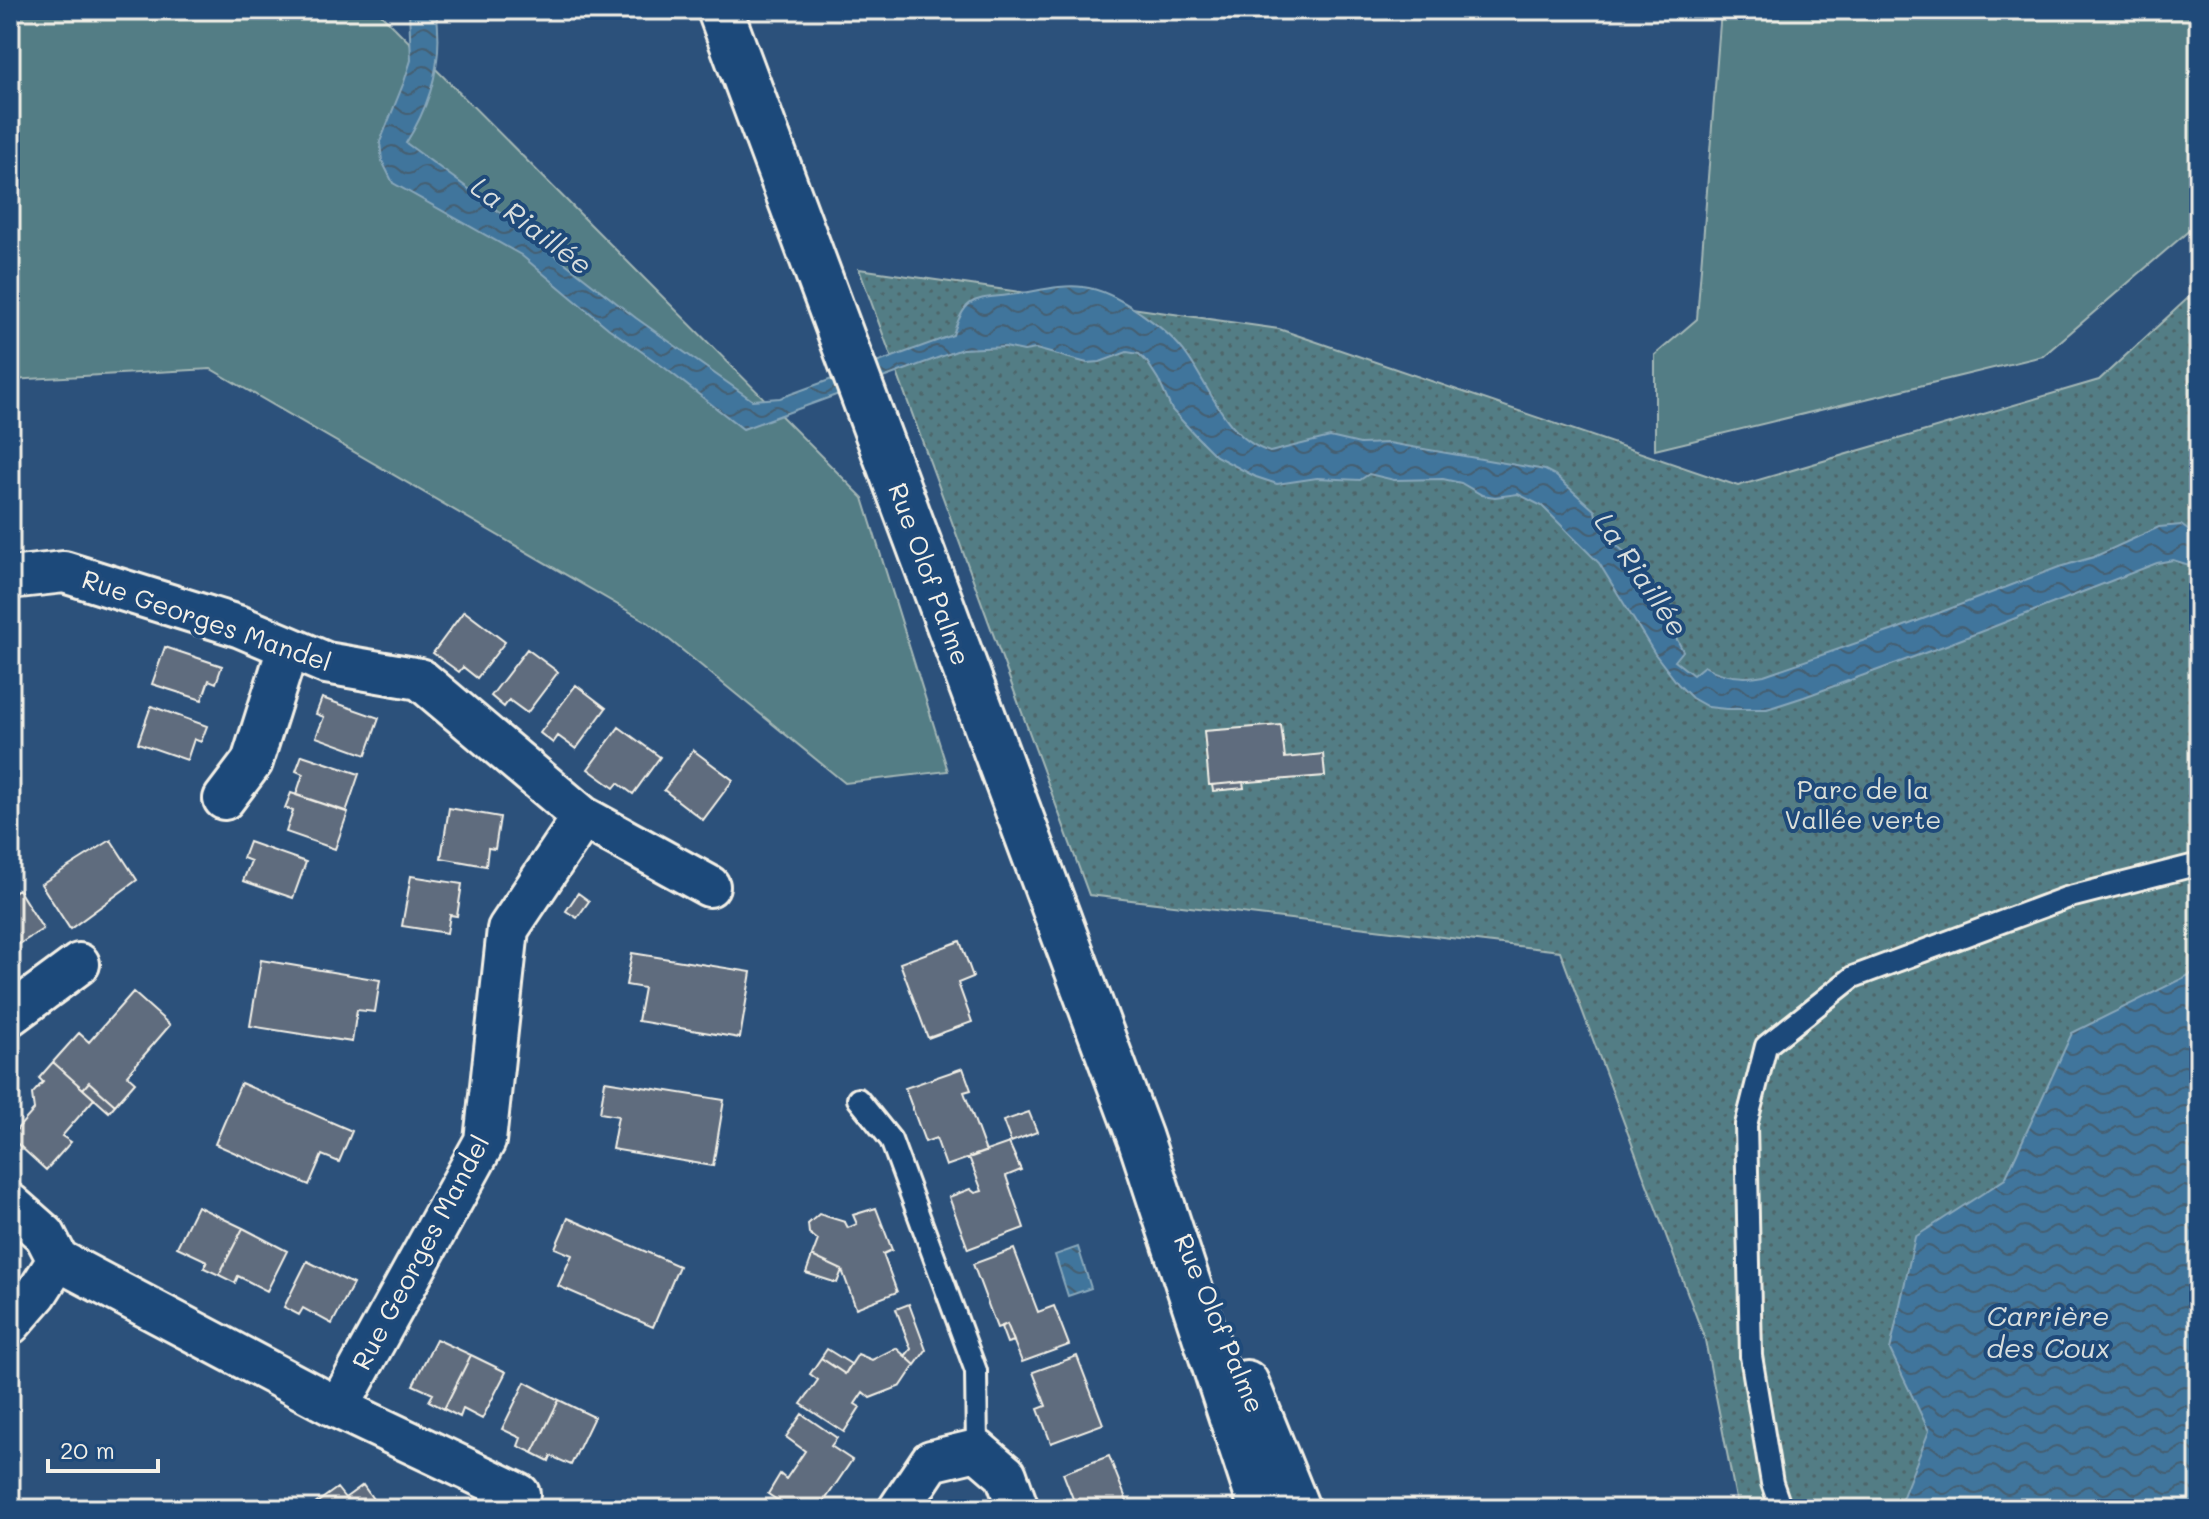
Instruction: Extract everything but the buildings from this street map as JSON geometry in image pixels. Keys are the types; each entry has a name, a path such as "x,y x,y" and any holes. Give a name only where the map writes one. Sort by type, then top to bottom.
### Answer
{"main road":[{"name":"Rue Olof Palme","path":"720,10 1140,1138 1262,1509"},
{"name":"Rue Olof Palme","path":"1140,1138 1273,1445 1297,1509"}],"street":[{"name":"Rue Georges Mandel","path":"10,578 64,572 241,627 326,663 420,679 583,817 508,929 485,1141 338,1408"},
{"path":"224,799 252,762 288,648"},
{"path":"583,817 709,886"},
{"path":"10,1015 79,964"},
{"path":"10,1204 45,1235 58,1260 338,1408 519,1494"},
{"path":"10,1324 37,1293 58,1260"},
{"path":"899,1509 931,1461 977,1450 1006,1475 1018,1509"}],"lane":[{"path":"1781,1509 1772,1483 1751,1356 1746,1125 1766,1046 1853,977 2066,898 2199,864"},
{"path":"858,1099 891,1140 976,1371 977,1450"}],"green space":[{"path":"10,10 377,10 863,498 948,771 845,783 649,623 211,369 10,380"},
{"path":"1721,10 2199,10 2199,222 2043,356 1655,450 1655,355 1697,319"},
{"name":"Parc de la Vallée verte","path":"859,269 1279,329 1738,486 2099,380 2199,288 2199,1509 1738,1509 1705,1340 1560,951 1089,895"}],"water":[{"name":"La Riaillée","path":"409,10 436,10 438,45 429,96 406,143 636,318 752,400 780,398 953,335 963,311 983,298 1058,287 1096,290 1141,313 1169,336 1188,357 1231,425 1255,446 1270,452 1330,437 1360,444 1389,443 1545,470 1555,475 1595,511 1598,526 1639,567 1683,651 1675,661 1693,675 1704,666 1734,676 1764,675 2094,557 2159,527 2181,525 2199,538 2199,568 2173,560 2157,563 1804,697 1767,709 1726,709 1708,707 1692,698 1678,684 1655,654 1599,563 1542,506 1518,494 1482,495 1461,483 1443,479 1394,480 1369,474 1360,480 1317,478 1277,484 1256,477 1216,456 1197,437 1172,410 1158,379 1139,354 1127,352 1100,362 1087,363 1036,349 962,349 743,429 608,328 521,255 393,183 382,161 380,142 411,60"},
{"name":"Carrière des Coux","path":"2199,970 2199,1509 1898,1509 1929,1431 1890,1350 1915,1237 2005,1179 2072,1033"},
{"path":"1078,1247 1091,1288 1068,1296 1055,1255"}]}
